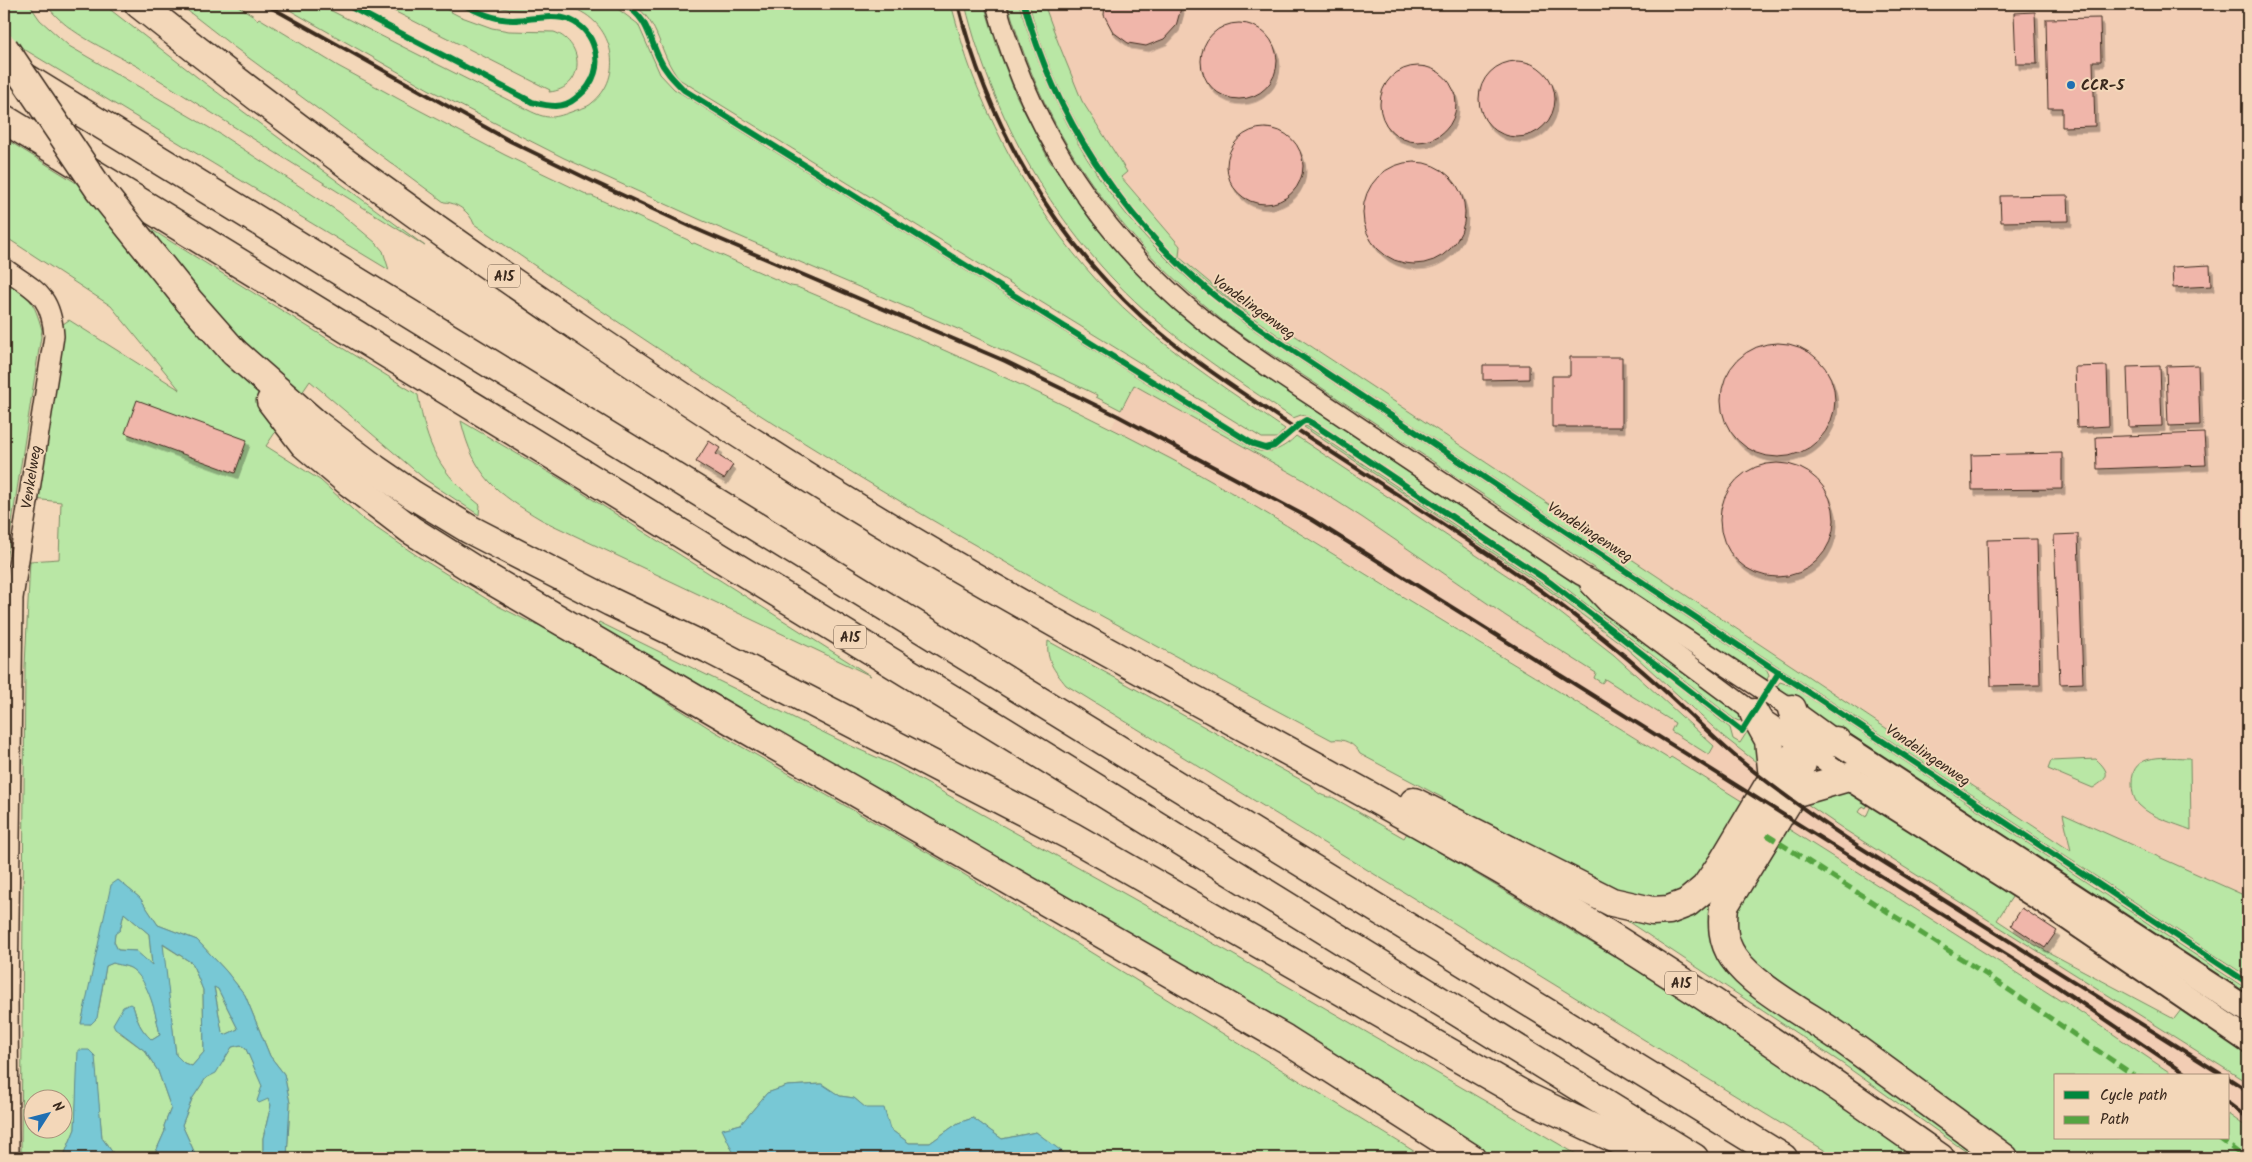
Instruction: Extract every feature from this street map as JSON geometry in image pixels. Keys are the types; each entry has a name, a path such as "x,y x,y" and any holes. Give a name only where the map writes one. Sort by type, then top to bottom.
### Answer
{"highway":[{"name":"A15","path":"139,4 219,68 369,180 522,289 679,394 878,520 1001,593 1163,684 1336,776 1612,902 1652,911 1670,910 1687,903 1705,888 1723,862 1803,760 1804,746 1792,709"},
{"path":"4,48 99,188 189,301 310,434 389,514 476,571 1285,1039 1471,1158"},
{"path":"4,65 1784,1158"},
{"name":"A15","path":"4,118 938,691 1694,1158"},
{"path":"310,434 469,529 610,602 718,653 1071,836 1527,1097 1656,1158"},
{"path":"1754,713 1769,740 1783,785 1848,777"},
{"path":"1804,746 1836,741"},
{"name":"A15","path":"1783,785 1724,906 1722,925 1725,941 1732,956 1762,986 1841,1038 2004,1158"},
{"name":"A15","path":"1419,813 1504,872 1672,976 1852,1096 1940,1158"}],"street":[{"path":"996,4 1024,84 1059,154 1107,224 1165,287 1202,319 1246,351 1581,575 1616,593 1792,709 1836,741 2248,1010"},
{"name":"Venkelweg","path":"4,268 40,293 48,305 53,320 54,336 12,598 8,999 10,1158"},
{"path":"1581,575 1609,605 1754,713 1848,777 2040,899 2248,1040"}],"shaded area":[{"path":"1044,4 2248,4 2248,968 1255,309 1244,310 1219,291 1179,256 1180,246 1121,176 1127,172 1082,101"},
{"path":"1134,385 1302,479 1363,518 1505,615 1597,674 1602,683 1605,678 1675,723 1692,726 1614,655 1541,598 1296,436 1304,427 1547,589 1623,645 1724,737 1765,769 1748,805 1671,757 1669,759 1489,647 1239,496 1111,428"},
{"path":"1812,799 2045,953 2248,1071 2248,1128 2230,1115 2230,1074 2172,1074 2064,1000 2061,1001 1787,828"}],"green space":[{"path":"4,4 29,4 40,20 69,46 220,134 339,212 383,251 389,270 4,37"},
{"path":"46,4 103,4 206,84 425,246 145,71 79,34 55,15"},
{"path":"179,4 235,4 257,20 259,18 338,66 505,155 587,196 592,196 688,240 692,244 694,243 939,348 1125,435 1258,508 1669,759 1671,757 1748,805 1700,883 1682,897 1633,899 1440,804 1443,798 1360,754 1349,742 1332,740 1031,577 853,473 757,413 615,320 474,224 462,208 449,202 444,202 234,47"},
{"path":"279,4 318,4 528,110 549,117 559,116 588,106 602,92 609,79 611,66 606,38 599,26 588,16 568,7 514,10 484,4 611,4 638,24 660,74 674,89 1253,449 1265,452 1276,450 1296,436 1541,598 1614,655 1714,746 1709,755 1671,731 1675,723 1605,679 1602,683 1594,678 1596,673 1506,616 1363,518 1302,479 1134,385 1121,410 1096,397 1097,395 960,330 701,220 564,158 430,90"},
{"path":"380,4 436,4 459,16 492,28 509,31 554,32 572,46 576,55 575,75 561,89 549,92 550,90"},
{"path":"633,4 951,4 970,67 987,110 1021,176 1062,238 1109,294 1136,319 1209,377 1285,429 1277,438 1262,438 679,79 672,69 649,20"},
{"path":"965,4 984,4 997,46 1016,95 1049,160 1091,221 1123,259 1159,295 1188,321 1239,359 1581,588 1745,718 1739,721 1734,719 1567,589 1310,417 1301,415 1293,418 1226,373 1177,337 1126,292 1093,257 1064,219 1014,138 994,94"},
{"path":"1008,4 1019,4 1030,39 1060,109 1077,142 1097,174 1143,234 1187,278 1245,324 1767,670 1769,675 1766,682 1239,333 1198,300 1160,265 1126,228 1095,188 1068,146 1044,101 1024,54"},
{"path":"1029,4 1044,4 1082,101 1127,172 1121,177 1180,246 1179,257 1233,302 1244,310 1255,309 2071,851 2063,814 2248,897 2248,977 1334,373 1259,322 1204,281 1160,240 1135,211 1111,179 1090,146 1070,111 1054,76"},
{"path":"4,138 418,395 426,429 437,457 454,481 480,505 479,515 426,480 310,381 266,446 320,480 363,519 419,557 498,606 532,623 550,628 714,731 944,862 1425,1158 1064,1158 1063,1153 1036,1132 1002,1139 973,1118 958,1123 930,1143 909,1143 854,1098 840,1096 821,1084 788,1086 767,1093 741,1124 723,1129 736,1158 287,1158 290,1103 284,1074 270,1056 245,995 197,940 158,925 140,898 118,880 81,1023 91,1024 99,1007 106,966 113,963 130,968 138,974 148,990 160,1035 152,1040 144,1032 133,1006 115,1029 145,1051 158,1071 171,1108 164,1126 165,1131 153,1158 120,1158 113,1153 102,1138 94,1056 79,1050 75,1129 72,1136 72,1090 22,1090 22,1140 70,1140 63,1158 21,1158 25,666 30,561 59,559 61,502 34,499 60,326 69,320 180,390 111,306 4,236"},
{"path":"4,278 25,294 33,305 42,330 4,573"},
{"path":"461,421 562,480 871,676 542,520 512,501 489,481 473,456"},
{"path":"1306,426 1548,587 1624,643 1730,728 1733,739 1740,743 1752,724 1765,769 1724,737 1623,645 1547,589 1304,427"},
{"path":"599,622 849,745 894,765 1227,951 1583,1158 1489,1158 596,628"},
{"path":"1048,641 1312,786 1320,794 1332,797 1404,838 1407,833 1624,962 1775,1059 1919,1158 1837,1158 1066,685 1050,660"},
{"path":"1780,682 1792,686 2248,990 2248,1004 1775,689"},
{"path":"2162,757 2190,758 2191,830 2144,810 2135,800 2132,783 2133,773 2144,761"},
{"path":"2096,759 2104,768 2106,775 2093,788 2048,769 2051,761"},
{"path":"1842,791 1871,799 1866,808 1863,806 1859,812 1866,817 1873,801 2016,891 1997,920 2035,945 2174,1019 2184,1006 2248,1049 2248,1083 1845,830 1807,804 1812,799"},
{"path":"1787,828 2061,1001 2063,1000 2172,1074 2054,1074 2054,1140 2230,1140 2230,1115 2248,1128 2248,1158 2025,1158 1999,1137 1819,1012 1761,966 1739,945 1736,919 1741,904"},
{"path":"1728,868 1714,950 1994,1158 1975,1158 1840,1062 1624,919"},
{"path":"124,913 149,934 152,966 136,951 118,950 114,942 115,933 120,930"},
{"path":"162,944 192,963 203,990 204,1052 192,1066 184,1063 176,1055"},
{"path":"214,986 218,989 238,1029 225,1035 222,1033"},
{"path":"241,1045 246,1049 271,1105 263,1138 263,1158 197,1158 182,1125 192,1099 206,1078 216,1072 232,1047"}],"water":[{"path":"118,880 140,898 158,925 197,940 245,995 270,1056 284,1074 290,1103 287,1158 263,1158 263,1138 271,1105 268,1099 259,1103 257,1101 262,1086 246,1049 241,1045 232,1047 216,1073 206,1078 192,1099 182,1125 197,1158 153,1158 165,1131 164,1126 171,1108 158,1071 145,1051 115,1028 113,1024 123,1007 130,1004 133,1006 144,1032 152,1040 160,1035 151,999 138,974 130,968 113,963 106,966 97,1018 91,1024 81,1024 111,885","holes":["124,913 149,934 152,965 136,951 118,950 114,942 115,934 120,930","163,944 192,963 203,990 204,1052 192,1066 184,1063 176,1055","214,987 218,989 238,1029 225,1035 222,1032"]},
{"path":"78,1050 89,1050 95,1056 102,1138 113,1153 120,1158 63,1158 75,1129"},
{"path":"822,1084 840,1096 854,1098 866,1108 884,1108 890,1129 909,1143 930,1143 958,1123 973,1118 1002,1139 1036,1132 1064,1153 1064,1158 736,1158 722,1129 741,1124 767,1093 787,1086"}],"building":[{"path":"1105,4 1180,4 1181,8 1176,26 1164,39 1146,46 1128,43 1113,32 1104,15"},
{"path":"2035,12 2037,64 2016,64 2014,13"},
{"name":"CCR-5","path":"2100,18 2101,61 2093,61 2095,126 2062,127 2062,108 2048,108 2046,19"},
{"path":"1239,23 1254,26 1266,34 1274,46 1277,61 1274,76 1266,88 1254,96 1239,99 1224,96 1212,88 1204,76 1201,61 1204,46 1212,34 1224,26"},
{"path":"1517,61 1532,64 1544,72 1552,84 1555,99 1552,114 1544,126 1532,134 1517,137 1502,134 1490,126 1482,114 1479,99 1482,84 1490,72 1502,64"},
{"path":"1418,66 1433,69 1445,77 1453,89 1456,104 1453,119 1445,131 1433,139 1418,142 1403,139 1391,131 1383,119 1380,104 1383,89 1391,77 1403,69"},
{"path":"1265,128 1280,131 1292,139 1300,151 1303,166 1300,181 1292,193 1280,201 1265,204 1250,201 1238,193 1230,181 1227,166 1230,151 1238,139 1250,131"},
{"path":"1414,162 1434,166 1450,177 1461,193 1465,213 1461,233 1450,249 1434,260 1414,264 1394,260 1378,249 1367,233 1363,213 1367,193 1378,177 1394,166"},
{"path":"2068,195 2069,221 2001,222 2000,196"},
{"path":"2210,265 2211,286 2173,288 2172,267"},
{"path":"1778,343 1800,348 1818,360 1830,378 1835,400 1830,422 1818,440 1800,452 1778,457 1756,452 1738,440 1726,422 1721,400 1726,378 1738,360 1756,348"},
{"path":"1570,357 1622,357 1622,427 1552,427 1552,376 1570,376"},
{"path":"1483,365 1529,365 1529,379 1483,380"},
{"path":"2198,365 2200,425 2168,426 2166,366"},
{"path":"2107,366 2109,426 2077,428 2075,367"},
{"path":"2160,366 2162,426 2129,427 2127,367"},
{"path":"137,400 247,440 235,473 125,433"},
{"path":"2204,433 2206,465 2097,469 2096,437"},
{"path":"709,441 720,448 716,454 733,465 724,479 696,462"},
{"path":"2062,453 2062,489 1972,490 1971,455"},
{"path":"1777,463 1799,468 1817,480 1829,498 1834,520 1829,542 1817,560 1799,572 1777,577 1755,572 1737,560 1725,542 1720,520 1725,498 1737,480 1755,468"},
{"path":"2078,534 2083,683 2060,684 2054,535"},
{"path":"2037,539 2040,685 1991,686 1987,540"},
{"path":"2022,908 2057,931 2045,948 2011,925"}],"railway":[{"path":"265,4 510,141 696,229 1005,361 1118,416 1311,519 2049,981 2186,1074"},
{"path":"958,4 970,48 986,91 1005,133 1027,173 1051,212 1108,284 1158,331 1247,396 1543,592 1601,636 1642,671 1735,756 1811,814 1858,846 2221,1074"},
{"path":"2230,1079 2248,1091"},
{"path":"2230,1104 2248,1118"}],"marked path":[{"path":"1767,835 1987,975 2132,1074"},
{"path":"2222,1140 2245,1158"}],"cycle path":[{"path":"345,4 532,102 549,106 560,106 571,102 585,91 594,76 596,58 591,40 579,25 570,20 557,17 500,19 480,13 462,4"},
{"path":"624,4 638,15 649,33 663,66 684,90 1253,444 1266,448 1274,446 1301,423 1306,420 1312,423 1551,583 1742,731 1779,672"},
{"name":"Vondelingenweg","path":"1024,4 1037,46 1053,86 1095,162 1147,231 1210,292 1270,336 2248,983"}],"place":[{"name":"CCR-5","path":"2071,85"}]}
